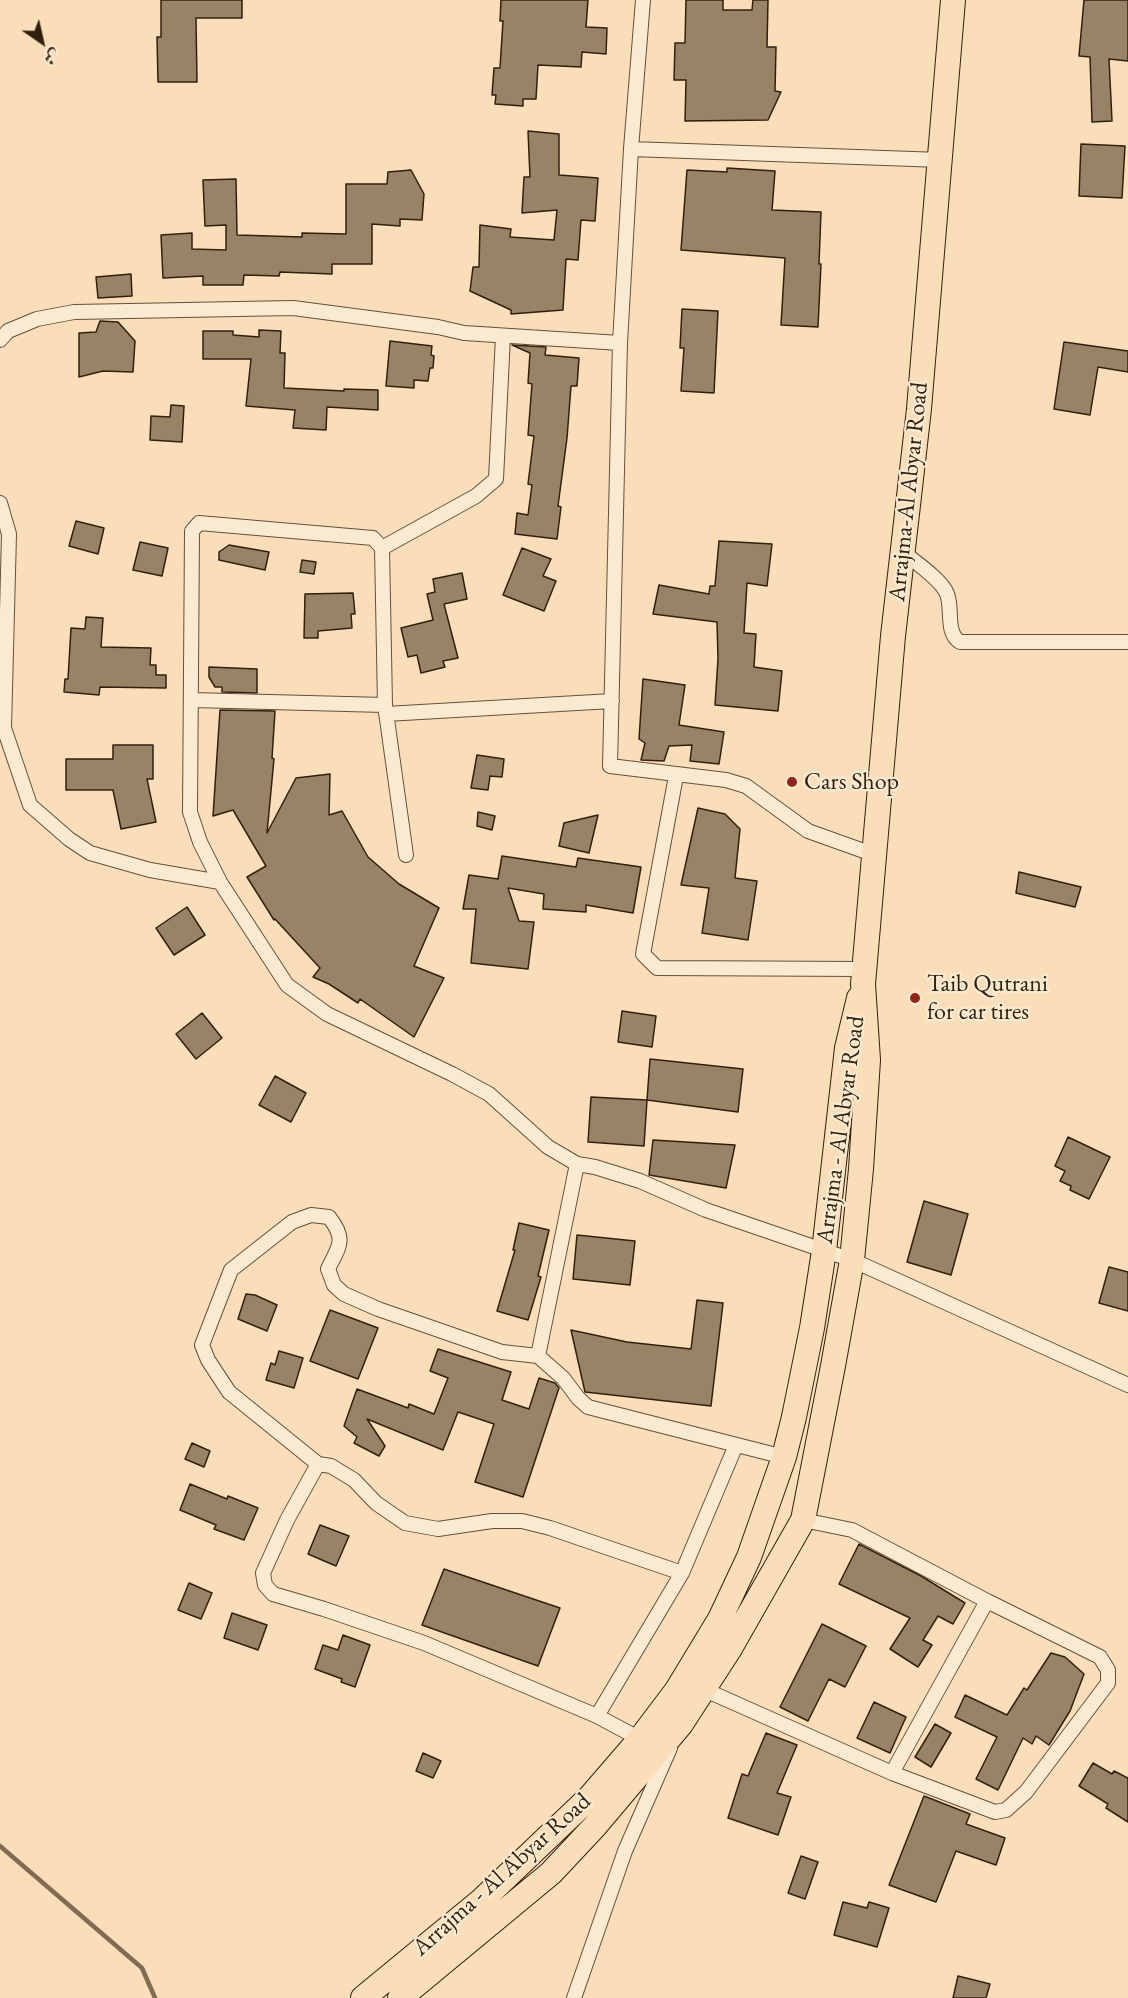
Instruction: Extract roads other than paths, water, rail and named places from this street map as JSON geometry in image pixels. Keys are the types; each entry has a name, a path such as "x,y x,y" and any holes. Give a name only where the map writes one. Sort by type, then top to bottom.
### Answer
{"highway":[{"name":"Arrajma-Al Abyar Road","path":"864,976 893,636 919,409 953,0"},
{"name":"Arrajma - Al Abyar Road","path":"363,1998 482,1900 589,1798 640,1739 677,1690 720,1619 749,1557 784,1457 810,1339 824,1251 850,1030 864,976"},
{"name":"Arrajma - Al Abyar Road","path":"400,1998 551,1872 595,1826 681,1724 729,1650 803,1520 852,1260 868,1060 864,976"}],"street":[{"path":"643,0 631,149 620,343 610,766 676,776 726,780 746,786 808,831 875,855"},
{"path":"631,149 941,160"},
{"path":"0,340 8,331 37,319 74,312 293,308 438,327 464,333 620,343"},
{"path":"382,548 476,496 495,479 503,336"},
{"path":"0,502 9,534 4,728 30,805 69,839 90,853 150,870 220,882"},
{"path":"406,855 386,710 382,548 373,538 199,523 192,531 190,812 200,843 220,882 287,985 327,1014 489,1094 548,1147 577,1164 595,1167 639,1181 706,1210 852,1260 1128,1385"},
{"path":"903,552 947,592 952,634 960,642 1128,642"},
{"path":"192,700 386,710 612,701"},
{"path":"676,776 643,954 657,968 864,976"},
{"path":"538,1356 577,1164"},
{"path":"682,1573 550,1528 522,1521 492,1521 438,1529 405,1523 376,1503 354,1480 331,1466 318,1464 229,1392 208,1360 202,1345 231,1270 292,1222 311,1215 329,1217 339,1230 340,1244 328,1269 334,1285 344,1294 378,1309 502,1352 538,1356 563,1378 588,1407 784,1457"},
{"path":"597,1716 682,1573 736,1445"},
{"path":"318,1464 287,1520 263,1573 265,1585 273,1594 424,1643 597,1716 640,1739"},
{"path":"703,1689 892,1773 995,1812 1006,1810 1026,1792 1108,1683 1108,1670 1100,1657 852,1530 803,1520"},
{"path":"892,1773 987,1601"},
{"path":"574,1998 625,1851 681,1724"}],"waterway":[{"path":"0,1846 142,1968 155,1998"}],"place":[{"name":"Cars Shop","path":"792,782"},
{"name":"Taib Qutrani for car tires","path":"915,998"}]}
